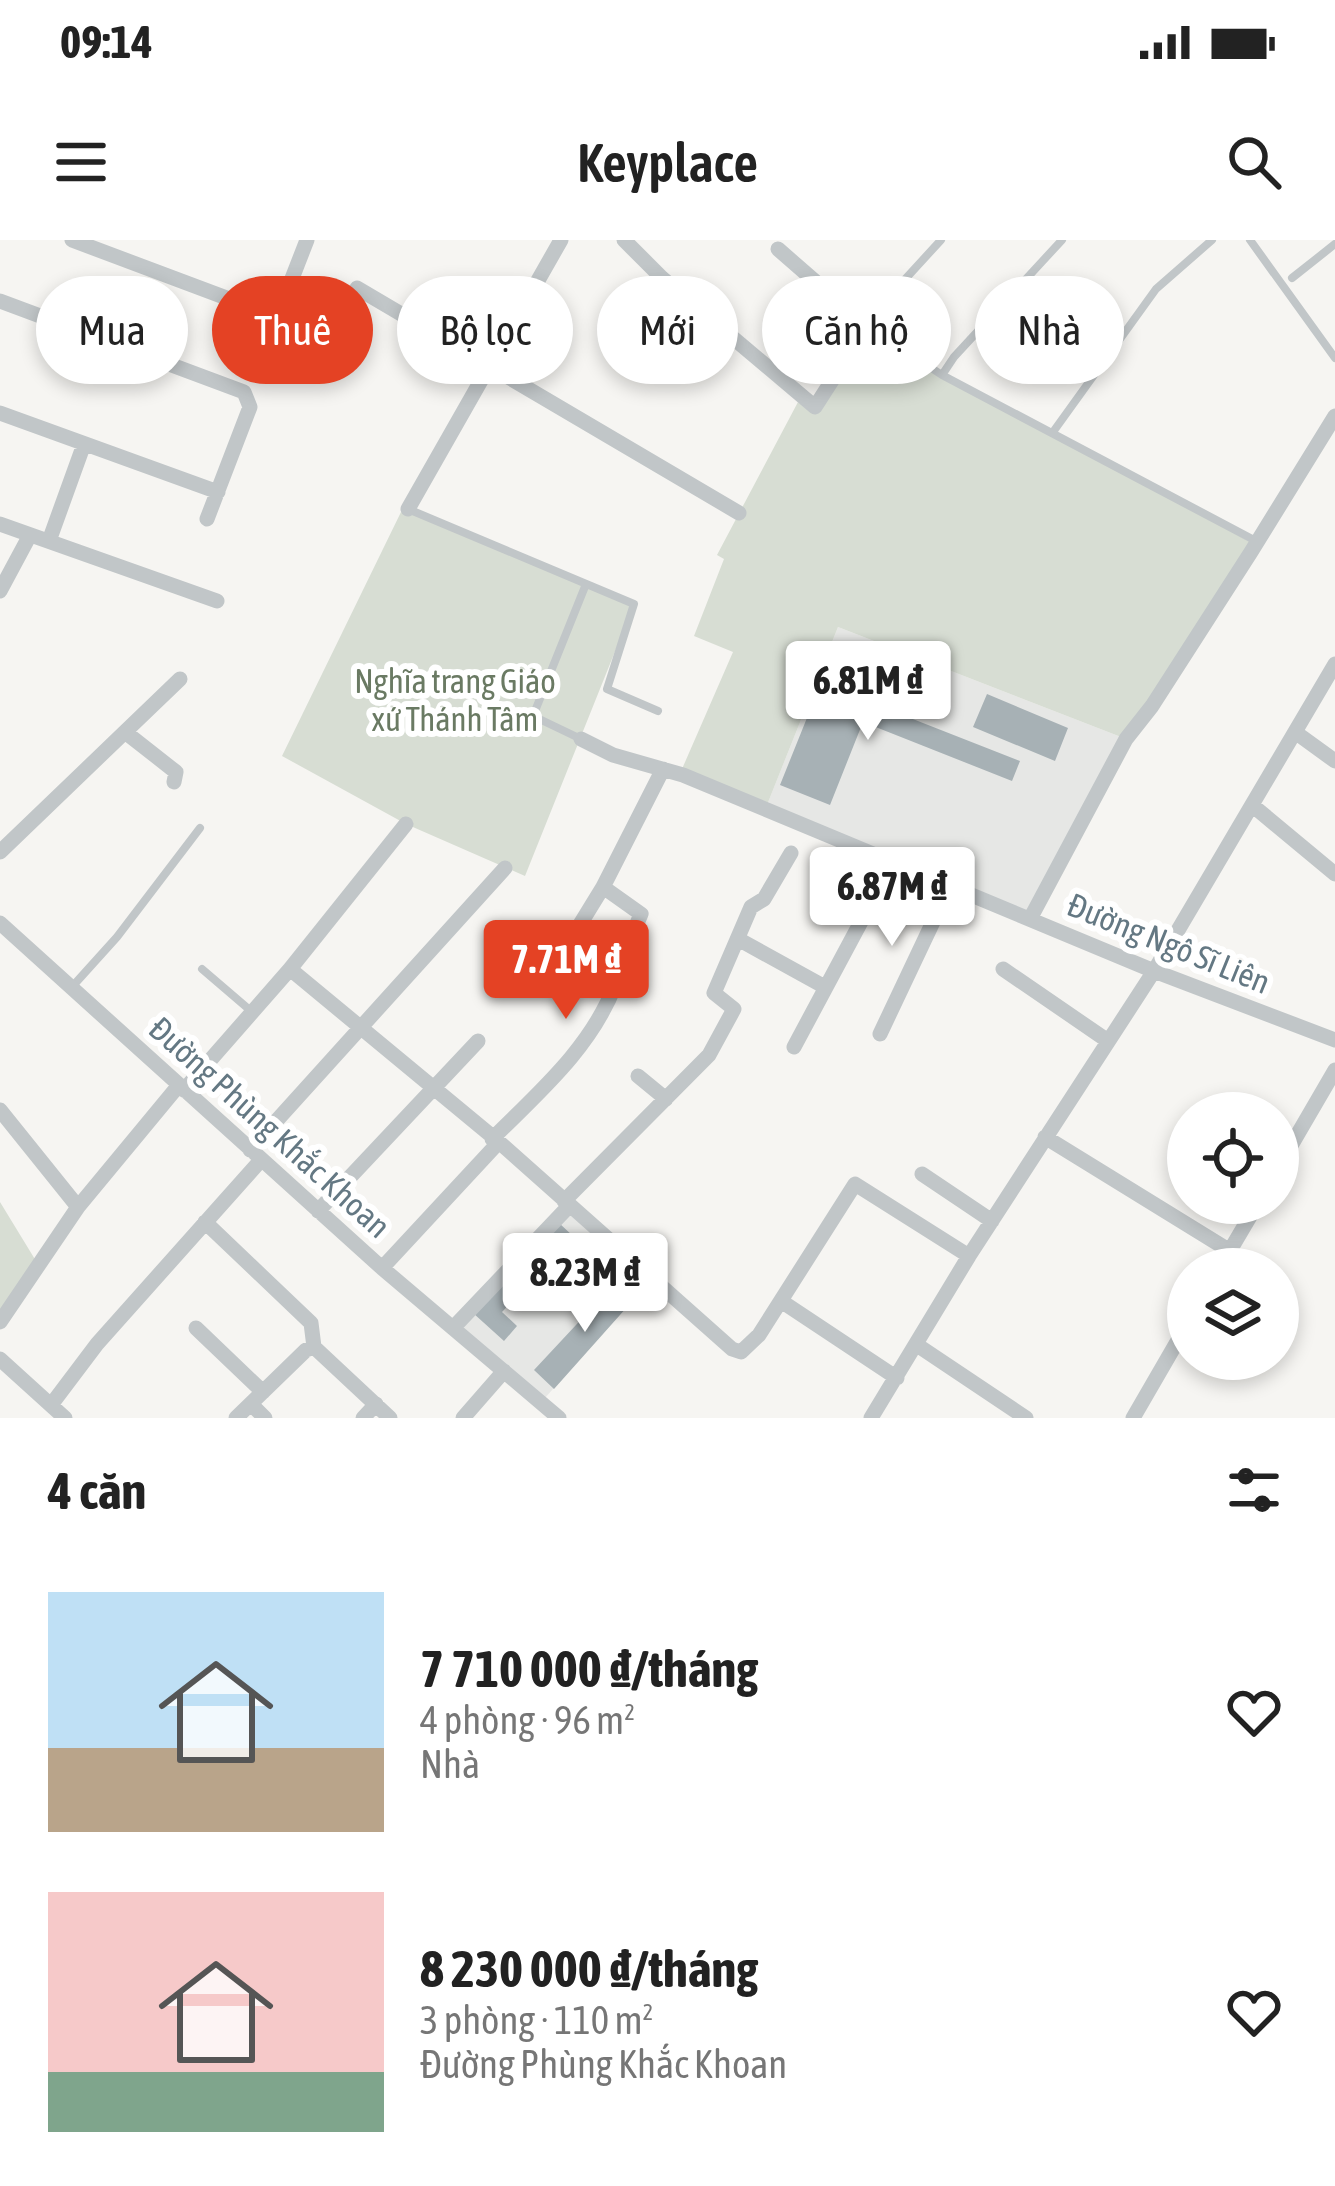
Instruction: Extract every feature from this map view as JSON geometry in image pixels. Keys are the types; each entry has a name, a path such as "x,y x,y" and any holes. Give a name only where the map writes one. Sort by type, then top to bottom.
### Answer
{"street":[{"path":"72,240 278,316 306,240"},
{"path":"126,260 133,240"},
{"path":"541,276 561,240"},
{"path":"624,240 762,362"},
{"path":"778,249 809,276"},
{"path":"0,301 244,392 250,406 208,519"},
{"path":"408,509 481,384"},
{"path":"520,384 739,513"},
{"path":"788,384 815,407 829,384"},
{"path":"0,413 218,492"},
{"path":"1030,920 1126,739 1152,706 1335,416"},
{"path":"49,541 84,444"},
{"path":"0,524 217,601"},
{"path":"0,591 30,535"},
{"path":"871,1418 969,1256 1154,971 1335,664"},
{"path":"0,852 180,679"},
{"path":"1295,731 1335,761"},
{"path":"125,732 178,774 174,782"},
{"name":"Đường Ngô Sĩ Liên","path":"581,739 1335,1040"},
{"path":"560,957 603,887 663,769"},
{"path":"1252,805 1335,874"},
{"path":"0,1322 78,1208 290,969 406,824"},
{"path":"453,1328 709,1055 734,1009 714,993 751,907 764,898 791,854"},
{"path":"794,1047 893,862"},
{"path":"51,1405 362,1028 506,868"},
{"path":"880,1034 950,886"},
{"path":"382,1268 568,1064 616,985 625,948 641,914 603,887"},
{"name":"Đường Phùng Khắc Khoan","path":"0,923 382,1268 559,1418"},
{"path":"738,939 826,987"},
{"path":"290,969 433,1086 732,1349 741,1352 750,1347 855,1184 969,1256"},
{"path":"1003,969 1108,1041"},
{"path":"318,1211 478,1041"},
{"path":"1299,1132 1335,1070"},
{"path":"638,1076 666,1099"},
{"path":"0,1111 78,1208"},
{"path":"1045,1137 1225,1248"},
{"path":"922,1174 992,1221"},
{"path":"206,1222 311,1324 314,1347 390,1418"},
{"path":"781,1301 897,1378"},
{"path":"196,1328 257,1398 265,1418"},
{"path":"917,1346 1025,1418"},
{"path":"236,1418 314,1347"},
{"path":"0,1359 65,1418"},
{"path":"1133,1418 1167,1359"},
{"path":"463,1418 504,1371"},
{"path":"363,1418 376,1404"}],"lane":[{"path":"908,276 940,240"},
{"path":"951,365 1062,240"},
{"path":"1053,432 1156,289 1212,240"},
{"path":"1250,240 1335,358"},
{"path":"1292,278 1335,244"},
{"path":"951,380 1258,542"},
{"path":"408,509 634,604 607,689 658,711"},
{"path":"581,739 533,716 586,584"},
{"path":"791,854 807,826"},
{"path":"71,988 117,937 200,828"},
{"path":"202,969 252,1012"}],"shaded area":[{"path":"838,627 1121,737 1028,913 767,805"},
{"path":"569,1212 648,1283 544,1399 460,1328"}],"green space":[{"path":"951,376 1252,543 1148,704 1121,737 838,627 767,805 682,769 733,652 694,636 724,559 717,555 798,402 807,409 827,384 951,384"},
{"name":"Nghĩa trang Giáo xứ Thánh Tâm","path":"402,510 632,609 525,876 406,824 282,756"},
{"path":"0,1202 36,1261 0,1314"}],"building":[{"path":"821,683 1020,761 1012,781 863,722 830,805 780,785"},
{"path":"987,694 1068,728 1055,761 973,727"},
{"path":"559,1223 573,1236 502,1312 517,1326 504,1341 473,1313"},
{"path":"576,1239 614,1276 600,1290 562,1253"},
{"path":"617,1281 636,1297 554,1389 534,1370"}]}
